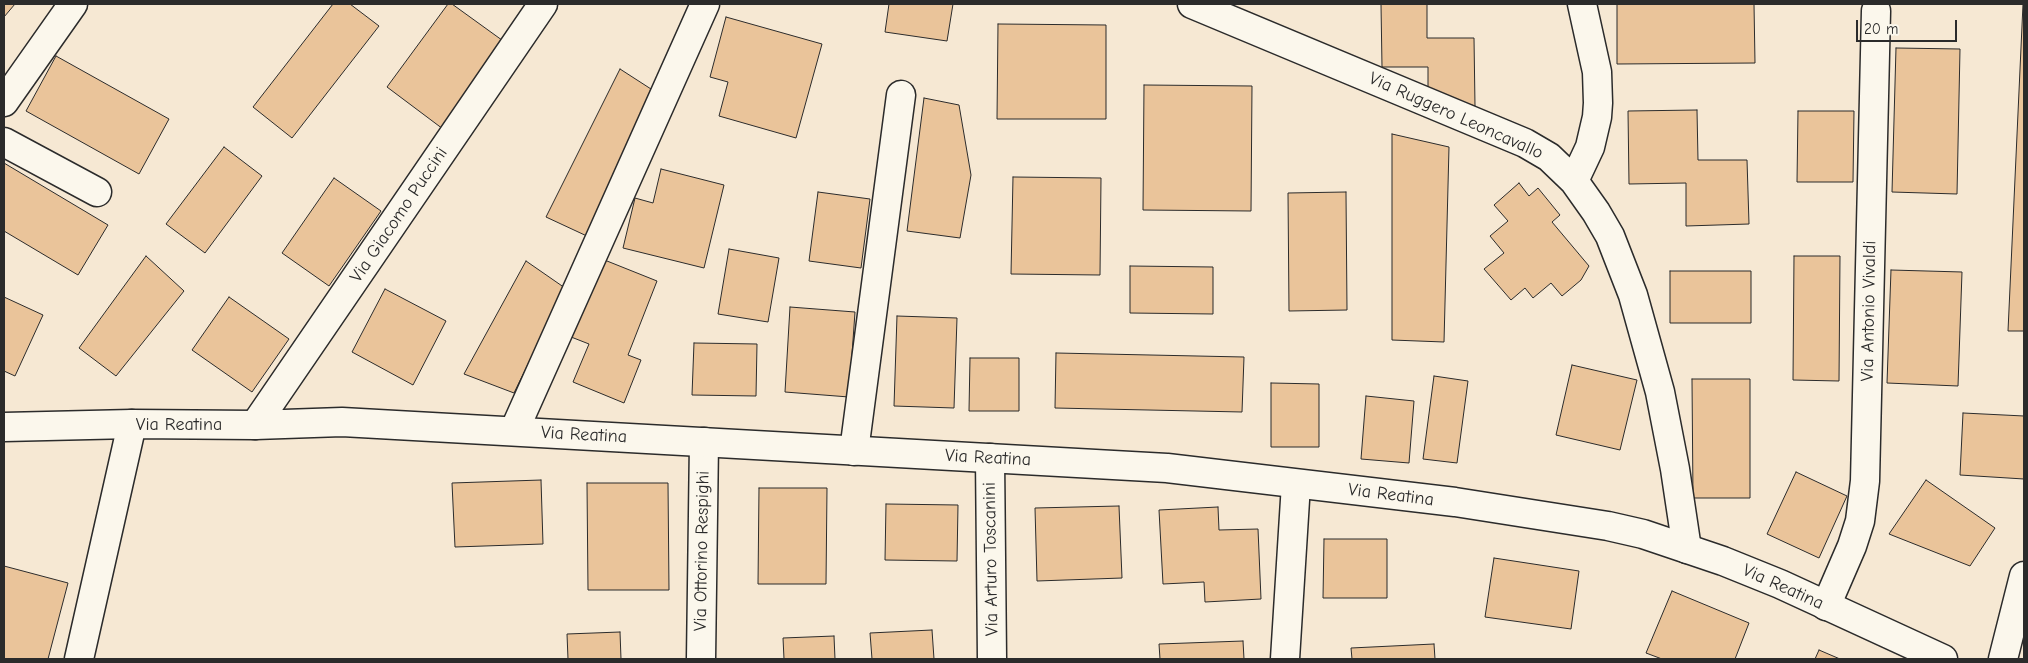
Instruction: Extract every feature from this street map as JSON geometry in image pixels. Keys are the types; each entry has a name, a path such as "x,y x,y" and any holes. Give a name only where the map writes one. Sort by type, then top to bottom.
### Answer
{"street":[{"path":"4,102 73,4"},
{"name":"Via Giacomo Puccini","path":"254,425 543,4"},
{"path":"514,431 705,4"},
{"name":"Via Ruggero Leoncavallo","path":"1192,4 1525,143 1549,157 1574,181 1610,236 1636,302 1662,402 1687,549"},
{"path":"1574,181 1590,146 1598,117 1595,62 1582,4"},
{"name":"Via Antonio Vivaldi","path":"1826,606 1852,546 1860,521 1865,481 1876,11"},
{"path":"854,451 901,95"},
{"path":"4,142 97,192"},
{"name":"Via Reatina","path":"4,427 132,424 254,425 342,422 1167,468 1454,502 1608,526 1643,534 1742,568 1943,659"},
{"path":"79,659 132,424"},
{"name":"Via Ottorino Respighi","path":"701,659 704,442"},
{"name":"Via Arturo Toscanini","path":"990,458 992,659"},
{"path":"1285,659 1296,484"},
{"path":"2003,659 2024,576"}],"building":[{"path":"4,4 15,4 4,17"},
{"path":"333,4 350,4 379,26 292,138 253,107"},
{"path":"448,4 452,4 506,43 443,129 387,87"},
{"path":"889,4 953,4 947,41 885,32"},
{"path":"1381,4 1427,4 1427,38 1474,38 1475,106 1428,92 1428,67 1382,67"},
{"path":"1617,4 1754,4 1755,63 1617,64"},
{"path":"2023,4 2024,331 2008,331"},
{"path":"726,17 822,44 796,138 719,116 728,82 710,77"},
{"path":"998,24 1106,25 1106,119 997,119"},
{"path":"1896,48 1960,49 1957,194 1892,192"},
{"path":"56,56 169,119 139,174 26,111"},
{"path":"620,69 651,89 589,237 546,217"},
{"path":"1144,85 1252,86 1251,211 1143,210"},
{"path":"924,98 959,105 971,175 960,238 907,231"},
{"path":"1697,110 1698,160 1747,160 1749,224 1686,226 1686,183 1629,184 1628,111"},
{"path":"1798,111 1854,111 1853,182 1797,182"},
{"path":"1392,134 1449,147 1444,342 1392,340"},
{"path":"224,147 262,176 205,253 166,224"},
{"path":"4,163 108,225 78,275 4,231"},
{"path":"661,169 724,185 704,268 623,248 635,198 653,203"},
{"path":"1013,177 1101,178 1100,275 1011,274"},
{"path":"334,178 381,211 329,286 282,253"},
{"path":"1519,183 1529,196 1538,188 1560,215 1552,222 1589,266 1581,280 1562,296 1551,283 1533,298 1525,288 1511,300 1484,269 1504,253 1490,236 1508,221 1494,205"},
{"path":"818,192 870,199 861,268 809,261"},
{"path":"1346,192 1347,310 1289,311 1288,193"},
{"path":"729,249 779,258 768,322 718,314"},
{"path":"146,256 184,291 116,376 79,348"},
{"path":"1794,256 1840,256 1839,381 1793,380"},
{"path":"597,257 657,281 628,355 641,360 624,403 573,382 589,344 566,335"},
{"path":"526,261 565,288 514,393 464,374"},
{"path":"1130,266 1213,267 1213,314 1130,313"},
{"path":"1891,270 1962,272 1958,386 1887,383"},
{"path":"1670,271 1751,271 1751,323 1670,323"},
{"path":"385,289 446,321 413,385 352,352"},
{"path":"4,297 43,315 15,376 4,371"},
{"path":"229,297 289,339 252,392 192,350"},
{"path":"790,307 855,312 849,397 785,392"},
{"path":"897,316 957,318 954,408 894,406"},
{"path":"694,343 757,344 756,396 692,395"},
{"path":"1056,353 1244,357 1242,412 1055,408"},
{"path":"970,358 1019,358 1019,411 969,411"},
{"path":"1572,365 1637,380 1620,450 1556,435"},
{"path":"1434,376 1468,381 1457,463 1423,459"},
{"path":"1692,379 1750,379 1750,498 1693,498"},
{"path":"1271,383 1319,384 1319,447 1271,447"},
{"path":"1366,396 1414,401 1409,463 1361,459"},
{"path":"1963,413 2024,416 2024,479 1960,475"},
{"path":"1796,472 1847,496 1819,558 1767,534"},
{"path":"541,480 543,544 455,547 452,483"},
{"path":"1926,480 1995,528 1970,566 1889,534"},
{"path":"587,483 668,483 669,590 588,590"},
{"path":"759,488 827,488 826,584 758,584"},
{"path":"886,504 958,505 957,561 885,560"},
{"path":"1119,506 1122,578 1037,581 1035,508"},
{"path":"1218,507 1219,530 1258,529 1261,599 1205,602 1204,582 1163,584 1159,510"},
{"path":"1324,539 1387,539 1387,598 1323,598"},
{"path":"1494,558 1579,571 1571,629 1485,617"},
{"path":"4,566 68,583 48,659 4,659"},
{"path":"1672,591 1749,623 1735,659 1662,659 1646,653"},
{"path":"932,630 934,659 872,659 870,633"},
{"path":"620,632 621,659 568,659 567,634"},
{"path":"834,636 835,659 784,659 783,638"},
{"path":"1243,641 1244,659 1160,659 1159,644"},
{"path":"1434,644 1435,659 1352,659 1351,648"},
{"path":"1819,650 1840,659 1815,659"}]}
